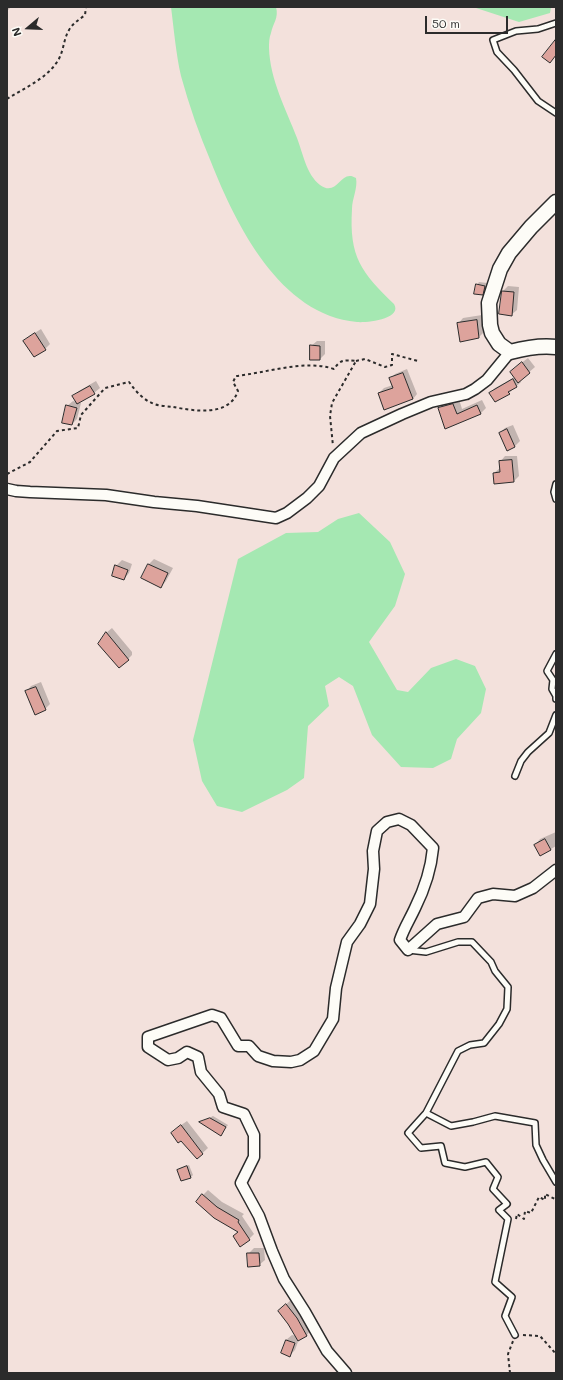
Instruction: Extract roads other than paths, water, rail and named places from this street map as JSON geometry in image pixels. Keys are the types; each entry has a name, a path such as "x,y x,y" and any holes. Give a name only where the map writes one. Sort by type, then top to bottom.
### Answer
{"main road":[{"path":"556,202 509,253 500,269 490,303 490,325 492,333 499,344 510,352 526,348 547,346 556,347"}],"street":[{"path":"7,489 23,492 106,495 197,506 276,518 286,513 307,498 319,486 334,458 362,433 430,402 466,394 487,380 510,352"},
{"path":"346,1373 327,1351 284,1279 259,1216 241,1183 254,1157 254,1135 244,1114 223,1107 219,1094 201,1072 198,1057 187,1052 178,1058 168,1060 148,1047 148,1037 212,1014 221,1018 238,1046 249,1046 258,1056 273,1061 291,1062 300,1060 314,1051 333,1019 336,988 347,942 360,924 370,904 374,869 373,851 377,831 387,822 399,819 411,825 433,848 431,866 426,885 414,910 404,926 400,940 408,950 437,924 464,917 478,898 494,894 516,896 533,888 556,870"}],"lane":[{"path":"556,23 538,29 516,31 494,40 497,52 514,70 538,101 556,113"},
{"path":"556,484 554,492 556,499"},
{"path":"556,654 547,670 553,680 552,689 556,699"},
{"path":"515,776 521,761 528,752 549,733 556,715"},
{"path":"408,950 426,952 458,942 472,942 491,962 495,971 508,987 507,1009 499,1024 484,1044 470,1045 458,1051 426,1113 408,1133 421,1148 441,1146 445,1163 465,1167 486,1162 498,1177 493,1189 507,1204 499,1210 508,1219 495,1282 512,1297 506,1316 515,1335"},
{"path":"426,1113 451,1126 495,1116 535,1123 536,1145 556,1182"}]}
